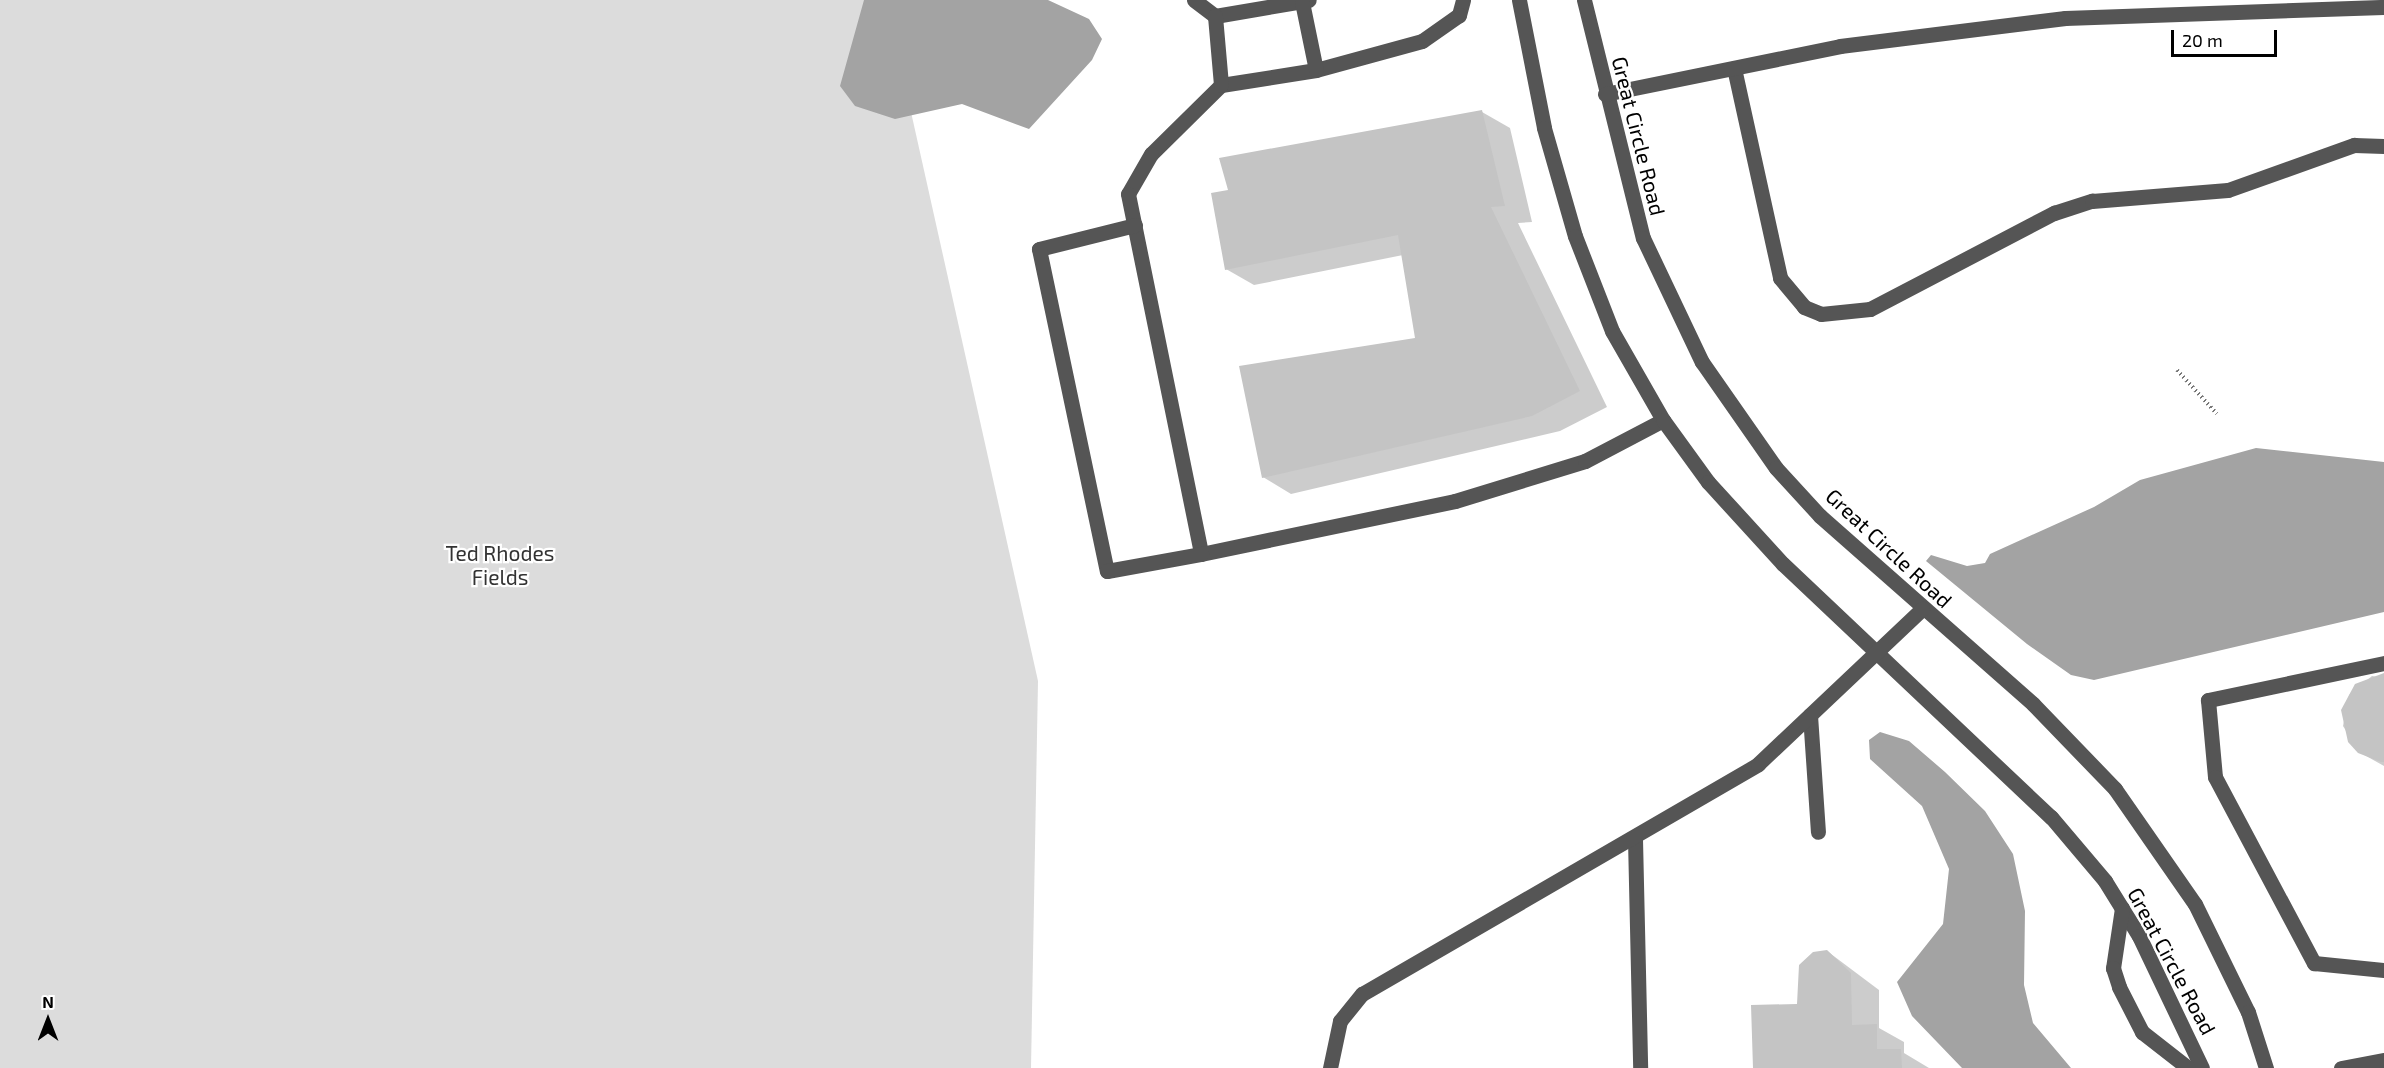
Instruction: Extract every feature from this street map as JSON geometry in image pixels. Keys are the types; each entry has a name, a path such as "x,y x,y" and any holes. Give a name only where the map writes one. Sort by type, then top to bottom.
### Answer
{"street":[{"path":"1194,0 1215,16 1306,1 1316,70"},
{"path":"1201,554 1128,194 1151,154 1221,85 1316,70 1422,41 1459,15 1463,0"},
{"name":"Great Circle Road","path":"1519,0 1544,128 1575,236 1612,331 1663,420 1707,482 1783,564 2051,817 2122,908 2202,1068"},
{"name":"Great Circle Road","path":"1584,0 1605,94 1643,238 1702,362 1776,468 1922,609 2033,704 2115,789 2195,904 2248,1012 2266,1068"},
{"path":"1605,94 1840,46 2089,15 2384,7"},
{"path":"1215,16 1221,85"},
{"path":"1734,68 1780,278 1804,307 1821,314 1870,309 2044,217 2092,201 2228,190 2354,145 2384,146"},
{"path":"1134,225 1039,249 1107,571 1201,554 1455,501 1614,448 1663,420"},
{"path":"1330,1068 1340,1021 1362,994 1635,839 1758,764 1922,609"},
{"path":"2384,663 2208,700 2215,777 2314,963 2384,970"},
{"path":"1810,715 1818,832"},
{"path":"1635,839 1640,1068"},
{"path":"2122,908 2113,968 2119,987 2142,1032 2188,1068"},
{"path":"2341,1068 2384,1060"}],"path":[{"path":"2177,370 2217,414"}],"green space":[{"name":"Ted Rhodes Fields","path":"0,0 886,0 1038,681 1031,1068 0,1068"}],"shaded area":[{"path":"864,0 1048,0 1089,19 1102,39 1092,60 1029,129 962,104 895,119 855,106 840,86"},
{"path":"2256,448 2384,462 2384,612 2094,680 2071,675 2027,644 1926,561 1931,555 1967,566 1985,563 1990,554 2094,507 2140,480"},
{"path":"1880,732 1909,741 1945,772 1985,811 2013,854 2025,911 2024,985 2033,1023 2071,1068 1962,1068 1912,1016 1897,982 1943,924 1949,869 1922,806 1870,759 1869,740"}],"building":[{"path":"1482,110 1505,206 1491,207 1580,391 1532,416 1262,478 1239,366 1415,338 1398,235 1225,270 1211,193 1228,190 1219,158"},
{"path":"2384,673 2384,762 2381,762 2358,753 2348,742 2341,710 2355,684"},
{"path":"1827,950 1851,973 1852,1025 1877,1024 1877,1049 1901,1049 1902,1068 1753,1068 1751,1005 1797,1004 1799,965 1813,952"}]}
